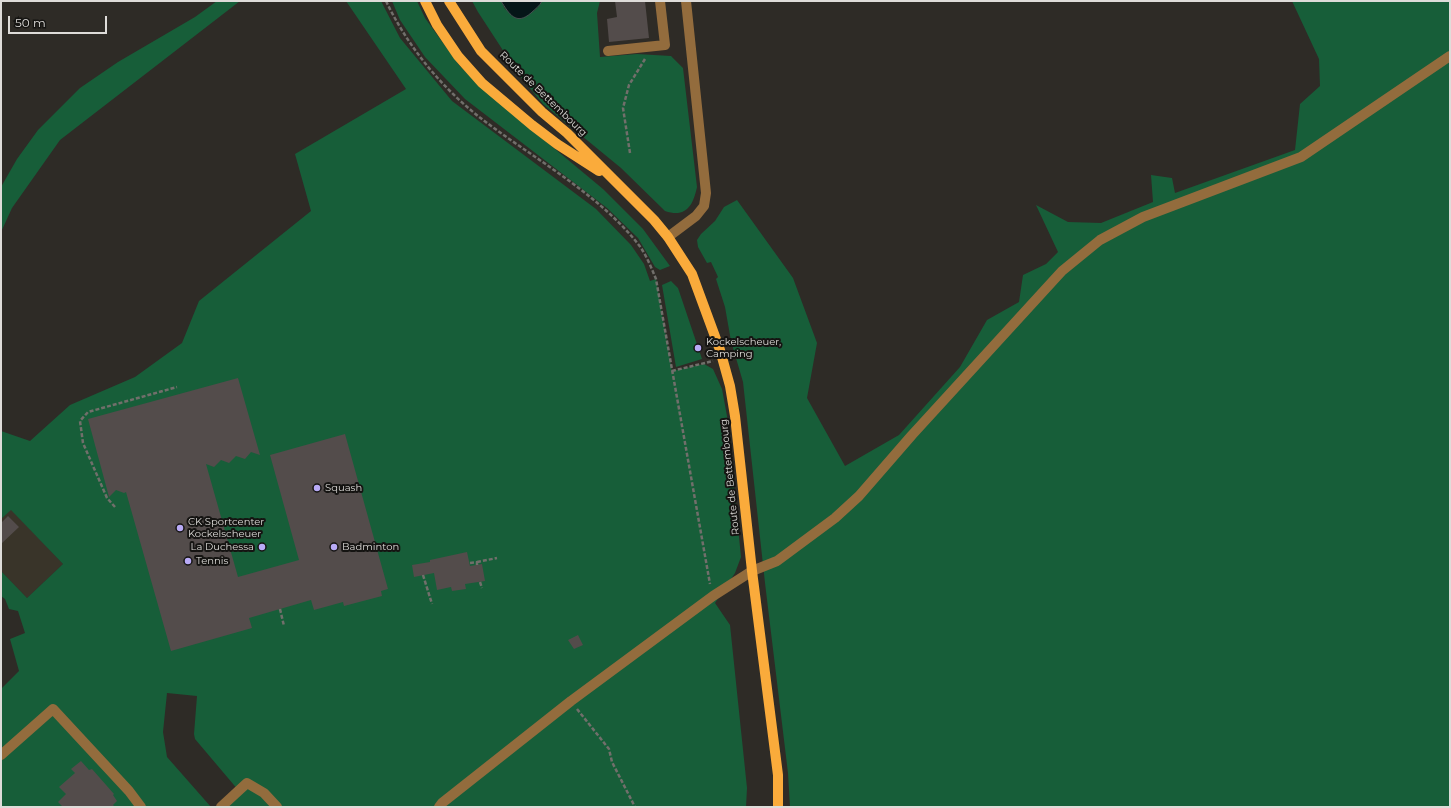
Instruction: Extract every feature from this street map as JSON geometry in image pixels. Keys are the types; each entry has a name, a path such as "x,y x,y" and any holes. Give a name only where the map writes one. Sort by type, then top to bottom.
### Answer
{"main road":[{"name":"Route de Bettembourg","path":"425,1 437,25 458,56 482,83 557,144 612,179"},
{"name":"Route de Bettembourg","path":"449,1 482,51 516,87 567,133 644,210 668,237 692,274 723,358 735,416 752,571 778,775 778,807"}],"street":[{"path":"608,51 664,45 660,1"},
{"path":"668,237 696,216 704,206 706,193 686,1"},
{"path":"439,807 442,803 571,701 713,596 752,571 777,561 835,518 859,496 912,435 1062,271 1100,240 1143,216 1301,157 1450,56"},
{"path":"1,755 53,709 129,791 141,807"},
{"path":"221,807 247,783 264,793 277,807"}],"path":[{"path":"386,1 412,47 444,85 477,115 603,209 639,245 656,279 713,596"},
{"path":"630,153 623,108 629,85 648,56"},
{"path":"672,371 723,358"},
{"path":"115,507 107,498 83,443 80,421 88,412 177,388"},
{"path":"470,563 477,563 497,558"},
{"path":"423,575 432,604"},
{"path":"480,582 482,588"},
{"path":"280,609 284,626"},
{"path":"571,701 609,749 612,762 635,807"}],"shaded area":[{"path":"501,1 542,1 539,6 526,17 517,18 510,14"},
{"path":"11,509 63,564 27,598 1,571 1,519"}],"green space":[{"path":"217,1 240,1 60,140 12,208 1,232 1,187 17,159 38,130 80,88 118,62 195,17"},
{"path":"346,1 381,1 400,38 452,101 596,209 631,245 644,264 650,281 656,279 672,371 704,364 713,369 722,389 727,416 741,557 735,573 715,603 730,625 747,788 746,807 221,807 239,791 195,739 194,734 197,696 167,693 163,732 167,757 211,807 1,807 1,689 19,671 10,639 25,633 18,611 9,609 5,599 1,596 1,571 27,598 63,564 11,510 1,519 1,431 30,441 70,405 135,377 182,343 199,301 311,211 295,154 406,89"},
{"path":"392,1 417,1 425,18 459,65 479,85 603,189 643,229 670,266 660,270 655,267 638,238 607,208 465,99 425,57 400,20"},
{"path":"472,1 501,1 505,9 520,19 532,12 542,1 600,1 597,13 600,57 637,54 671,56 683,68 697,187 691,205 687,209 678,213 665,211 621,168 543,104 519,75"},
{"path":"1292,1 1450,1 1450,807 790,807 788,773 743,382 731,341 725,307 716,279 718,277 711,262 707,263 698,247 697,240 701,234 715,221 724,207 737,200 793,278 817,343 807,398 845,466 899,435 960,367 987,320 1019,302 1023,275 1046,264 1058,252 1036,205 1068,222 1101,223 1153,202 1151,175 1172,178 1175,193 1295,150 1300,104 1320,86 1319,59"},
{"path":"671,281 678,288 702,359 676,367 662,285"}],"building":[{"path":"615,1 645,1 649,38 609,42 607,19 617,17"},
{"name":"CK Sportcenter Kockelscheuer","path":"238,378 260,455 251,452 245,459 236,456 229,463 221,460 214,467 206,464 238,577 299,560 270,455 345,434 388,589 381,591 382,596 344,606 343,602 314,610 311,600 249,618 252,628 171,651 126,492 124,493 116,490 109,497 88,419"},
{"path":"8,516 19,527 1,544 1,523"},
{"path":"467,552 470,566 482,564 485,581 465,584 466,589 452,591 451,587 437,590 434,573 414,577 412,565 430,562 430,560"},
{"path":"578,635 583,645 574,649 568,640"},
{"path":"81,761 89,770 92,769 114,794 113,795 117,801 113,805 115,807 63,807 58,802 66,794 59,787 75,773 71,769"}],"place":[{"name":"Kockelscheuer, Camping","path":"698,348"},
{"name":"Squash","path":"317,488"},
{"name":"CK Sportcenter Kockelscheuer","path":"180,528"},
{"name":"La Duchessa","path":"262,547"},
{"name":"Badminton","path":"334,547"},
{"name":"Tennis","path":"188,561"}]}
